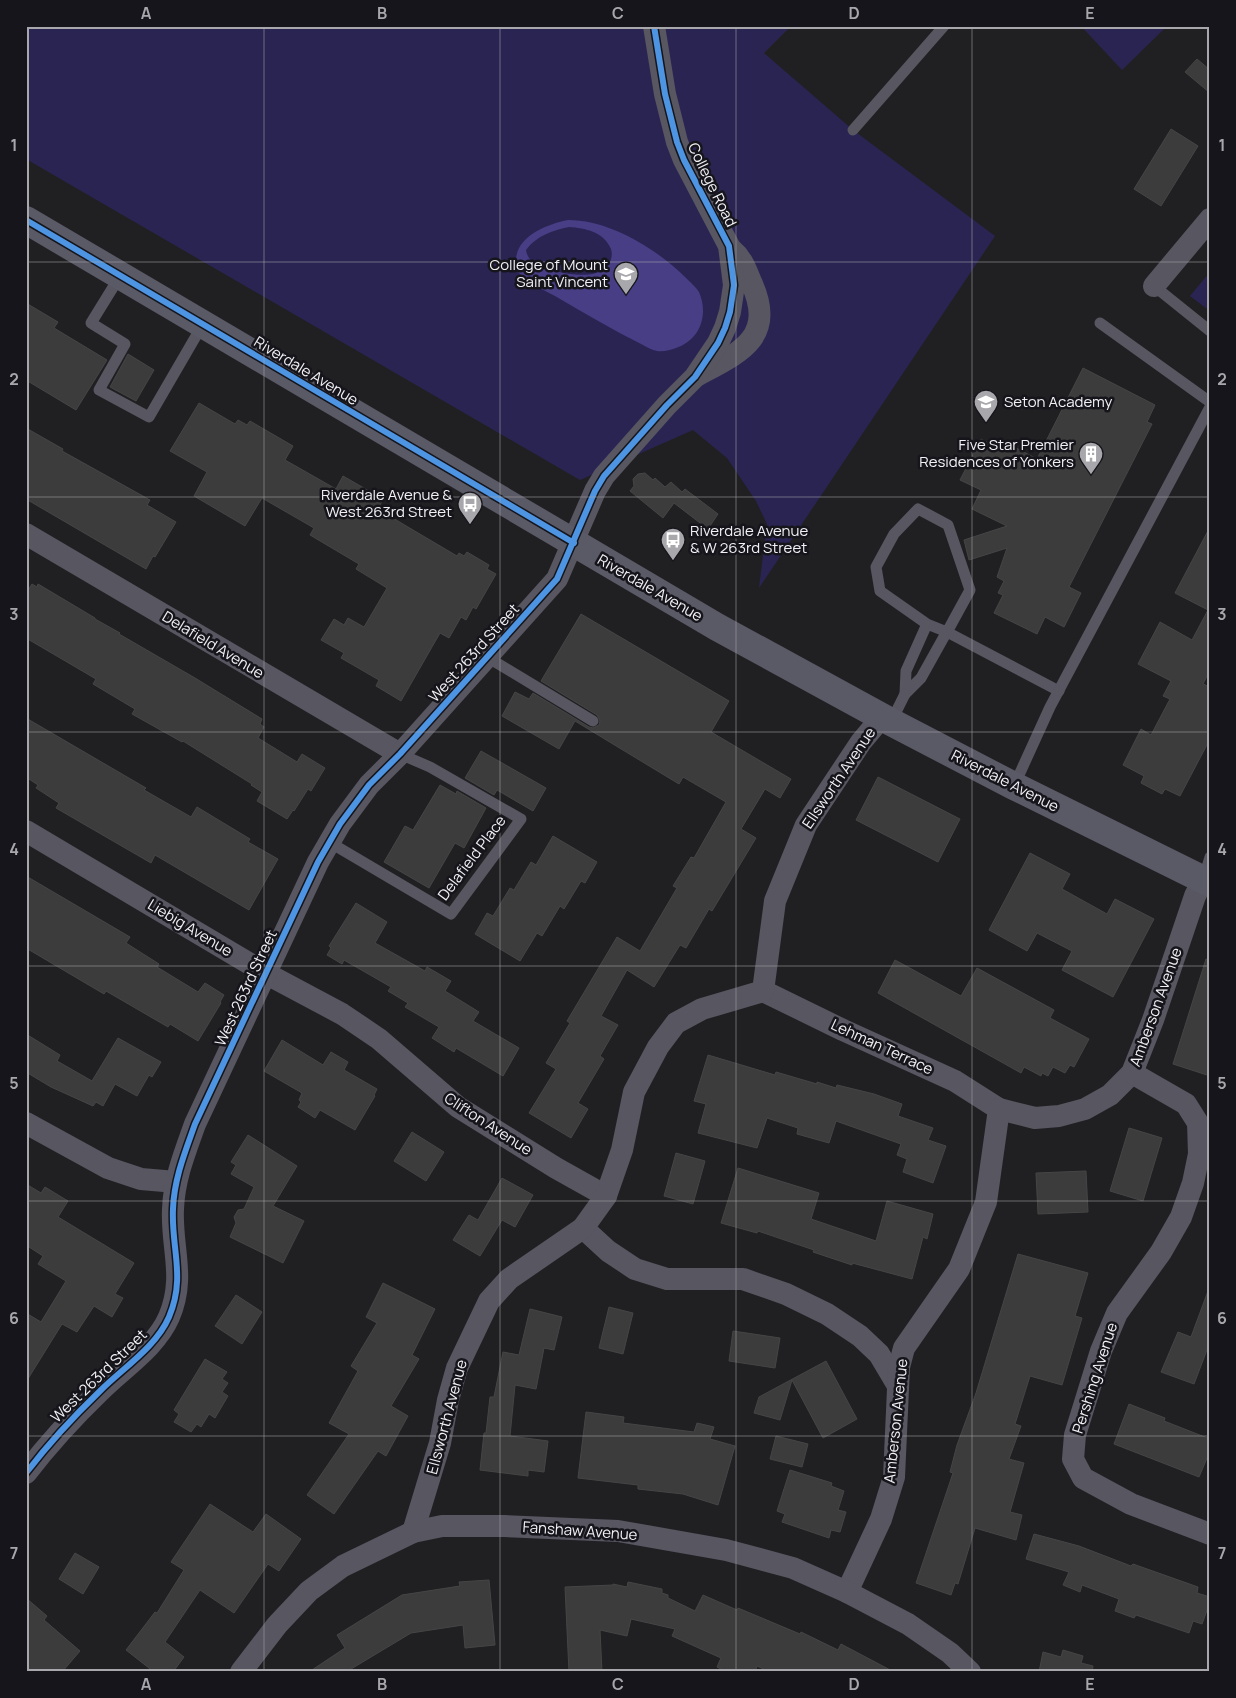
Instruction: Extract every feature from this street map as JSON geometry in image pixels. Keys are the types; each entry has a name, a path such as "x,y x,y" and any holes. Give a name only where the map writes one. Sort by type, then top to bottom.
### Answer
{"main road":[{"name":"Riverdale Avenue","path":"26,220 717,627 1014,786 1208,873"}],"street":[{"name":"College Road","path":"574,543 595,491 604,476 667,404 695,377 718,343 730,312 734,285 728,246 684,160 677,142 665,94 654,26"},
{"path":"1154,286 1210,219"},
{"name":"College Road","path":"695,377 736,354 748,344 760,323 761,312 758,298 740,257 728,246"},
{"name":"Delafield Avenue","path":"26,534 400,754"},
{"name":"West 263rd Street","path":"26,1473 76,1414 121,1370 149,1347 161,1333 170,1316 176,1294 178,1272 173,1209 176,1182 195,1124 329,842 369,785 400,754 557,579 574,543"},
{"name":"Ellsworth Avenue","path":"413,1532 440,1443 448,1400 457,1368 473,1331 489,1301 509,1279 583,1228 606,1196 622,1150 634,1092 658,1047 676,1023 702,1009 763,991 775,901 806,825 861,742 886,719"},
{"name":"Liebig Avenue","path":"26,831 267,974 342,1014 379,1039"},
{"name":"Amberson Avenue","path":"847,1592 881,1519 894,1476 899,1367 904,1348 959,1270 986,1202 999,1109 1035,1118 1059,1116 1085,1109 1110,1095 1132,1073 1153,1020 1195,896 1208,873"},
{"name":"Lehman Terrace","path":"763,991 955,1081 999,1109"},
{"name":"Clifton Avenue","path":"379,1039 458,1107 556,1168 606,1196"},
{"name":"Pershing Avenue","path":"1132,1073 1186,1104 1198,1123 1199,1154 1193,1183 1181,1217 1162,1252 1117,1313 1101,1351 1075,1435 1073,1458 1083,1478 1099,1487 1131,1504 1210,1534"},
{"path":"26,1123 108,1168 141,1179 176,1182"},
{"path":"583,1228 608,1251 635,1269 667,1278 743,1279 786,1294 827,1314 860,1336 879,1354 898,1386"},
{"name":"Fanshaw Avenue","path":"241,1672 277,1625 309,1591 343,1566 413,1532 442,1526 618,1531 726,1550 793,1568 847,1592 908,1624 950,1653 970,1672"}],"lane":[{"path":"853,130 944,26"},
{"path":"120,276 91,324 125,344 99,390 149,417 203,324"},
{"path":"1154,286 1210,331"},
{"path":"1100,323 1210,402"},
{"path":"1014,786 1059,691 1210,408"},
{"path":"886,719 921,678 947,632 970,590 948,525 918,509 894,534 876,567 880,591 927,624 947,632 1059,691"},
{"path":"906,694 906,671 927,624"},
{"path":"487,656 593,721"},
{"name":"Delafield Place","path":"329,842 450,914 521,819 430,767 400,754"}],"shaded area":[{"name":"College of Mount Saint Vincent","path":"26,26 791,26 764,53 853,130 995,236 759,588 767,524 756,501 727,458 693,430 580,480 26,159"},
{"path":"1081,26 1167,26 1122,70"},
{"path":"568,220 584,221 616,231 647,247 674,267 696,288 702,301 703,309 700,326 691,339 671,349 653,350 522,277 517,270 516,263 518,251 522,243 535,232","holes":["569,227 593,232 608,243 612,251 610,263 607,267 594,274 578,275 562,273 540,266 529,258 526,250 540,237 557,230"]},
{"path":"1210,272 1210,311 1190,296"}],"building":[{"path":"1197,59 1210,70 1210,93 1185,72"},
{"path":"1171,129 1198,146 1161,206 1134,189"},
{"path":"26,303 58,322 54,328 107,360 76,410 26,380"},
{"path":"128,354 154,370 136,401 110,387"},
{"name":"Five Star Premier Residences of Yonkers","path":"1083,368 1155,405 1147,422 1152,424 1069,587 1081,593 1064,627 1045,617 1037,634 994,613 1003,595 998,593 1004,581 997,577 1007,548 969,560 964,540 1007,526 972,509 981,490 960,480 981,439 1001,450 1005,442 1037,459"},
{"path":"199,403 235,424 238,420 247,425 250,421 293,446 285,460 336,489 343,476 383,499 380,505 388,510 386,514 457,556 459,553 464,556 467,552 489,565 487,569 496,574 476,609 473,607 466,620 461,617 449,638 440,633 401,701 376,686 379,680 341,658 344,653 321,640 334,619 344,625 348,618 364,627 387,588 356,569 359,564 310,535 314,528 262,498 245,526 194,496 207,472 170,451"},
{"path":"26,428 63,449 62,451 150,500 147,505 176,522 146,569 26,499"},
{"path":"645,473 653,480 655,478 665,487 671,482 682,492 685,489 718,514 708,529 674,503 663,518 630,491 634,486 633,479 638,474"},
{"path":"1210,527 1210,670 1203,684 1210,687 1210,739 1180,796 1165,789 1162,794 1141,783 1144,776 1123,765 1141,729 1151,735 1170,699 1163,696 1171,681 1138,664 1160,622 1192,640 1208,610 1175,593"},
{"path":"32,584 37,587 38,584 262,719 260,724 264,727 258,738 297,762 302,754 325,768 311,791 308,789 287,819 257,801 262,792 252,784 183,741 132,714 135,709 93,684 96,679 26,638 26,593"},
{"path":"581,614 729,701 711,732 791,779 780,798 765,789 741,829 756,838 712,911 709,909 686,948 680,945 654,987 627,970 601,1016 618,1025 600,1056 604,1059 578,1103 588,1109 571,1138 529,1113 556,1069 546,1063 570,1023 567,1021 617,937 640,951 677,888 673,886 691,857 694,858 726,802 683,777 679,784 575,721 559,749 502,716 515,692 529,699 533,693 589,727 593,728 599,725 600,721 597,715 541,681"},
{"path":"26,718 146,788 144,790 191,817 197,807 250,839 248,842 278,859 249,910 155,855 151,863 56,808 59,803 36,788 38,785 26,777"},
{"path":"481,751 546,788 533,811 497,790 494,795 465,778"},
{"path":"878,777 960,819 938,862 856,820"},
{"path":"440,785 456,794 457,791 486,808 464,848 455,843 429,888 384,862 405,826 413,830"},
{"path":"553,836 597,862 585,883 581,881 564,909 560,906 542,936 537,933 520,961 475,934 487,913 493,916 510,888 514,890 531,862 536,865"},
{"path":"1030,853 1070,874 1062,889 1107,914 1115,899 1154,919 1113,997 1062,970 1072,951 1037,933 1027,951 989,930"},
{"path":"26,876 130,937 126,943 159,964 157,967 198,992 205,983 224,995 198,1041 170,1024 168,1027 106,991 104,994 26,948"},
{"path":"356,903 387,922 375,943 425,971 427,967 451,981 445,991 479,1012 473,1021 519,1048 503,1076 456,1048 454,1052 432,1038 439,1027 405,1007 408,1003 388,991 391,987 344,960 342,964 327,955 331,948 329,946"},
{"path":"1206,959 1210,960 1210,1076 1173,1064"},
{"path":"895,960 961,996 977,968 1054,1010 1050,1018 1089,1039 1074,1067 1070,1065 1065,1073 1053,1067 1048,1076 1042,1073 1041,1076 1024,1067 1021,1073 878,993"},
{"path":"26,1034 60,1055 57,1061 92,1081 118,1038 161,1062 152,1077 149,1075 137,1096 115,1084 103,1106 96,1102 93,1106 51,1087 26,1072"},
{"path":"282,1040 323,1065 331,1052 348,1062 344,1070 377,1089 375,1096 355,1130 320,1110 315,1118 298,1107 301,1102 299,1100 302,1093 264,1071"},
{"path":"708,1055 775,1075 776,1072 836,1088 837,1085 874,1094 902,1104 898,1116 933,1128 928,1140 946,1146 933,1183 903,1172 907,1159 897,1155 901,1144 836,1121 829,1143 797,1134 798,1128 767,1118 757,1148 698,1133 706,1104 694,1101"},
{"path":"1129,1128 1162,1138 1143,1201 1110,1191"},
{"path":"412,1132 444,1152 426,1181 394,1161"},
{"path":"248,1135 297,1166 273,1206 304,1221 283,1263 230,1237 236,1223 234,1217 238,1210 244,1209 254,1187 231,1174 236,1165 231,1162"},
{"path":"676,1153 705,1161 693,1204 664,1196"},
{"path":"738,1168 819,1193 811,1219 876,1241 887,1201 933,1214 927,1239 923,1237 912,1279 852,1263 852,1265 758,1231 757,1233 721,1223"},
{"path":"1086,1171 1088,1212 1038,1214 1036,1173"},
{"path":"502,1178 533,1195 515,1227 502,1220 480,1256 453,1240 469,1215 478,1220"},
{"path":"26,1184 41,1193 45,1187 68,1201 58,1217 134,1263 115,1294 123,1298 112,1317 94,1306 77,1332 62,1324 26,1382 26,1313 41,1322 66,1281 38,1264 43,1256 26,1245"},
{"path":"1018,1254 1088,1273 1075,1316 1082,1318 1062,1385 1030,1376 1015,1424 1021,1426 1009,1459 1024,1463 1010,1512 1022,1515 1016,1540 975,1528 958,1584 955,1583 951,1595 916,1583 953,1473 950,1472 957,1445 976,1393"},
{"path":"383,1283 435,1309 412,1355 419,1359 391,1406 408,1416 386,1456 378,1451 334,1514 307,1495 349,1434 329,1423 358,1371 351,1366 377,1323 366,1317"},
{"path":"1208,1291 1210,1292 1210,1342 1194,1384 1161,1372 1178,1332 1191,1337"},
{"path":"236,1295 262,1312 242,1344 215,1326"},
{"path":"609,1307 633,1313 623,1354 599,1348"},
{"path":"530,1309 562,1317 554,1350 544,1348 536,1389 515,1385 510,1436 548,1441 544,1472 528,1470 528,1476 480,1470 490,1397 494,1397 503,1352 519,1355"},
{"path":"733,1331 780,1338 775,1368 729,1361"},
{"path":"205,1359 227,1372 222,1379 228,1383 222,1392 228,1396 215,1418 209,1414 201,1427 197,1424 191,1432 174,1422 179,1414 174,1410"},
{"path":"826,1361 857,1419 823,1438 792,1380 780,1420 754,1413 759,1397"},
{"path":"1129,1404 1165,1418 1164,1421 1210,1439 1210,1451 1199,1477 1114,1444"},
{"path":"586,1412 624,1417 623,1423 694,1432 697,1423 714,1427 710,1439 735,1446 718,1505 683,1494 638,1489 638,1485 578,1478"},
{"path":"776,1436 808,1444 802,1467 770,1459"},
{"path":"790,1470 832,1483 831,1486 844,1491 838,1510 846,1512 840,1532 831,1530 829,1538 782,1522 785,1514 777,1511"},
{"path":"210,1504 253,1532 266,1514 301,1539 279,1571 268,1564 234,1613 200,1590 165,1642 184,1657 173,1672 154,1672 126,1650 155,1612 157,1613 184,1570 171,1562"},
{"path":"1034,1534 1079,1546 1131,1566 1133,1564 1198,1587 1197,1593 1210,1597 1202,1624 1193,1621 1189,1633 1136,1615 1134,1618 1115,1611 1119,1599 1082,1585 1080,1592 1063,1585 1069,1572 1026,1559"},
{"path":"75,1553 99,1567 83,1594 59,1579"},
{"path":"489,1580 495,1645 465,1648 463,1625 411,1633 346,1672 309,1672 345,1648 337,1635 402,1595 460,1586 459,1582"},
{"path":"628,1582 662,1589 662,1593 668,1595 668,1598 695,1611 703,1595 800,1634 801,1632 838,1650 841,1644 894,1672 770,1672 757,1666 755,1672 727,1672 717,1667 721,1658 672,1636 675,1629 631,1619 627,1636 600,1630 602,1672 569,1672 565,1587 613,1584 627,1587"},
{"path":"26,1598 47,1616 44,1620 80,1651 62,1672 26,1672"},
{"path":"1063,1650 1083,1656 1081,1663 1093,1666 1092,1672 1039,1672 1043,1652 1061,1657"}],"cycle path":[{"path":"26,1473 80,1411 109,1382 148,1348 169,1317 177,1289 177,1263 173,1223 174,1198 187,1145 195,1124 318,862 340,824 369,785 400,754 557,579 595,491 604,476 667,405 695,377 718,343 725,328 730,312 734,285 729,246 684,160 677,142 665,94 654,26"},
{"path":"26,220 574,543"}],"place":[{"name":"College of Mount Saint Vincent","path":"626,295"},
{"name":"Seton Academy","path":"986,423"},
{"name":"Five Star Premier Residences of Yonkers","path":"1091,475"},
{"name":"Riverdale Avenue & West 263rd Street","path":"470,525"},
{"name":"Riverdale Avenue & W 263rd Street","path":"673,561"}]}
